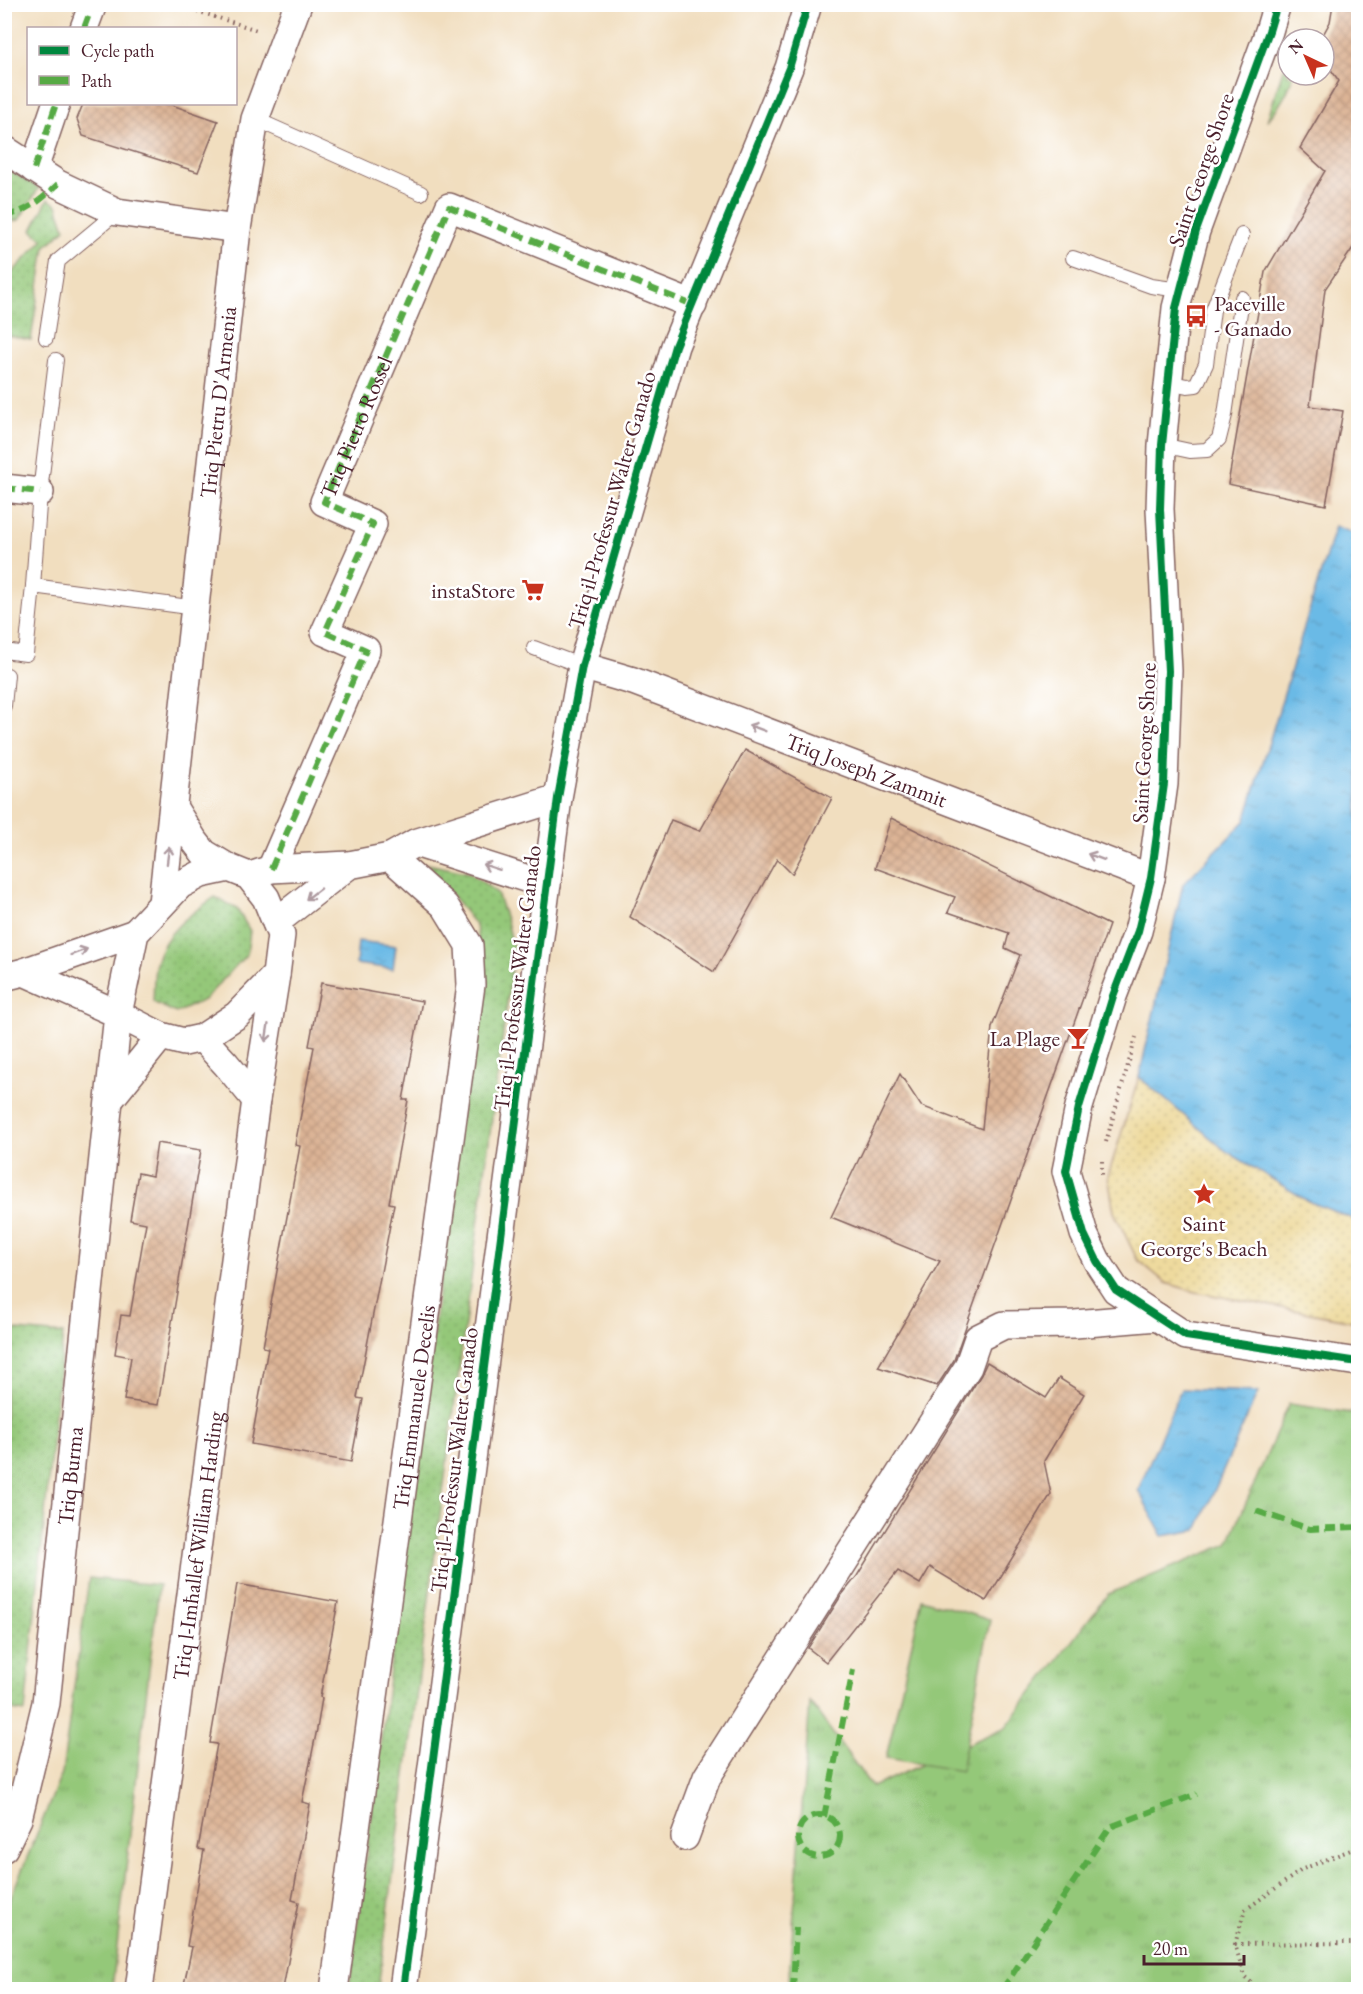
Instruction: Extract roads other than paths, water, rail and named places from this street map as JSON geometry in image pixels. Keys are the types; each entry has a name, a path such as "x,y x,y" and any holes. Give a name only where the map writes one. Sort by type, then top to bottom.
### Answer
{"street":[{"path":"84,27 93,4"},
{"name":"Triq Pietru D'Armenia","path":"162,903 237,229 255,119 298,4"},
{"name":"Triq il-Professur Walter Ganado","path":"403,1989 558,798 582,666 675,346 789,68 808,4"},
{"name":"Saint George Shore","path":"1276,4 1269,30 1196,231 1176,308 1167,382 1160,509 1168,671 1164,784 1151,878 1138,931 1113,996 1079,1107 1066,1170 1084,1234 1097,1261 1116,1290 1157,1317 1186,1336 1359,1362"},
{"path":"34,168 56,105"},
{"path":"4,149 58,184 117,212 237,229"},
{"name":"Triq Pietro Rossel","path":"250,871 366,650 325,632 373,524 324,502 449,207 693,305"},
{"path":"4,488 40,492"},
{"name":"Triq Joseph Zammit","path":"582,666 644,685 1151,878"},
{"name":"Triq il-Professur Walter Ganado","path":"250,871 349,865 390,857 415,843 558,798"},
{"path":"14,974 118,1014 161,1036 183,1042 202,1038 237,1015 276,975 281,935 266,898 250,871 204,853 173,807"},
{"name":"Triq il-Professur Walter Ganado","path":"415,843 547,885"},
{"name":"Triq Emmanuele Decelis","path":"334,1989 471,985 469,945 445,906 390,857"},
{"name":"Triq il-Professur Walter Ganado","path":"276,922 349,865"},
{"path":"14,974 135,933 180,885 201,874 250,871"},
{"path":"118,1014 135,933"},
{"name":"Triq l-Imħallef William Harding","path":"139,1989 256,1100 276,975"},
{"name":"Triq Burma","path":"4,1848 18,1819 46,1703 118,1014"},
{"path":"111,1098 161,1036"},
{"path":"202,1038 256,1100"},
{"path":"685,1837 707,1777 968,1367 978,1338 1004,1325 1075,1324 1157,1317"}],"lane":[{"path":"255,119 421,193"},
{"path":"46,338 58,261 117,212"},
{"path":"1167,382 1187,386 1196,385 1206,364 1213,310 1242,235"},
{"path":"1072,258 1151,286 1180,290"},
{"path":"1162,445 1190,451 1207,450 1219,439 1225,415 1242,298"},
{"path":"4,651 26,654 40,492 56,360"},
{"path":"33,586 196,608"},
{"path":"534,648 582,666"},
{"path":"4,706 8,675"}],"water":[{"path":"1335,526 1358,535 1358,1221 1308,1201 1226,1151 1139,1077 1183,884 1245,821"},
{"path":"358,941 396,946 393,969 356,964"},
{"path":"1181,1389 1258,1392 1197,1530 1163,1536 1138,1490"}],"place":[{"name":"Paceville - Ganado","path":"1196,316"},
{"name":"instaStore","path":"533,590"},
{"name":"La Plage","path":"1078,1038"},
{"name":"Saint George's Beach","path":"1204,1194"}]}
